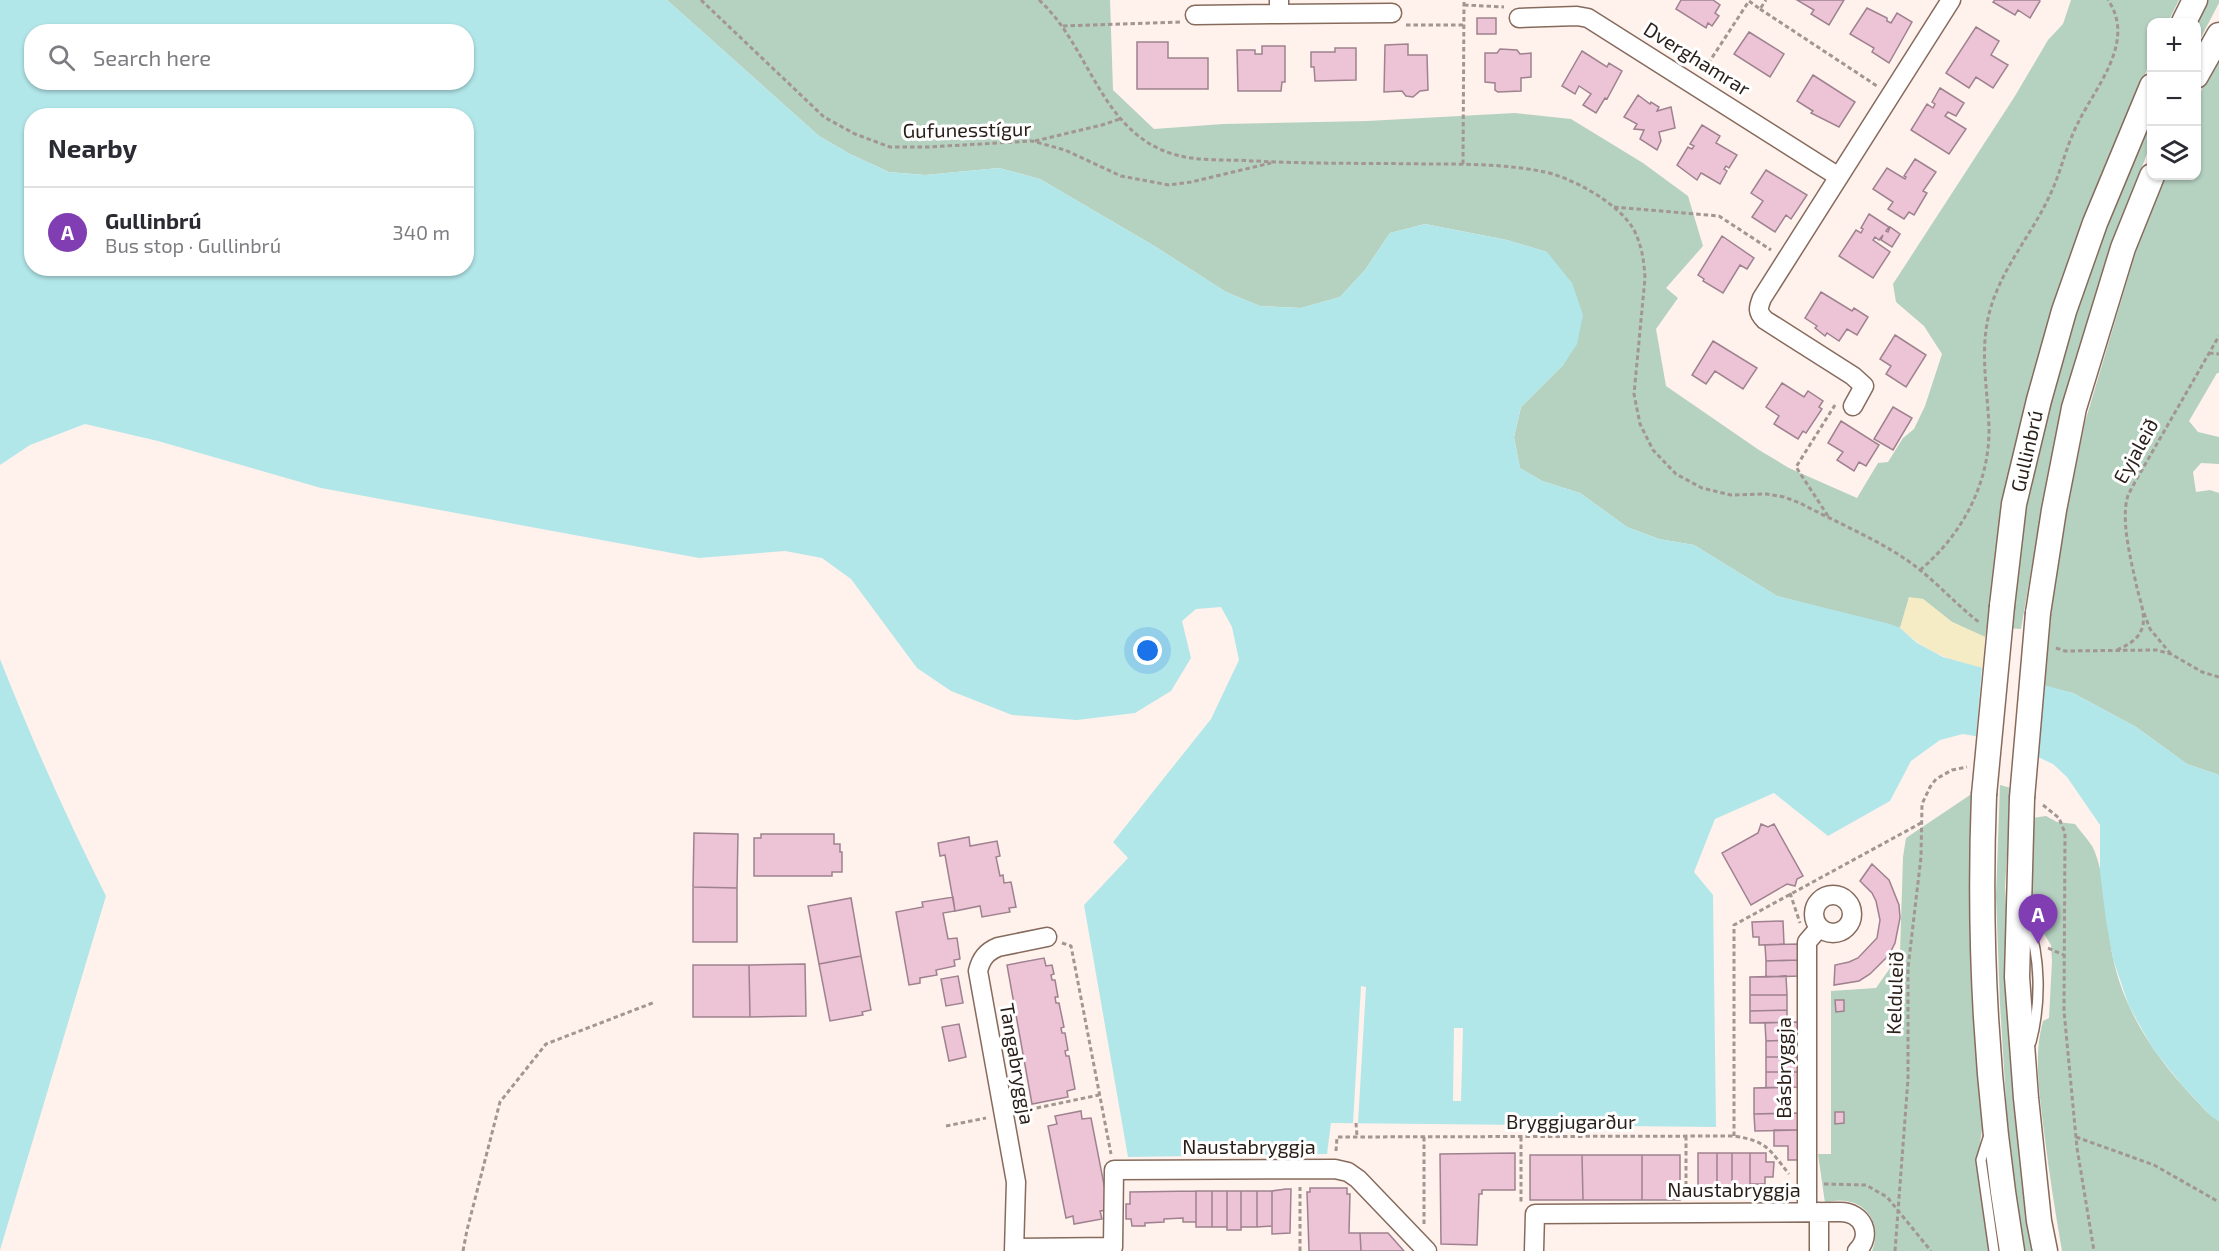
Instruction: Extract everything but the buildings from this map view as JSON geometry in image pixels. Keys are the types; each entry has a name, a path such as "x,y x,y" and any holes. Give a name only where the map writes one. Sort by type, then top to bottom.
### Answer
{"main road":[{"path":"2186,18 2195,0"},
{"path":"2198,72 2219,35"},
{"name":"Gullinbrú","path":"2012,1251 1994,1121 1985,1022 1981,932 1984,795 2002,606 2014,504 2039,400 2064,311 2095,223 2147,96"},
{"name":"Gullinbrú","path":"2045,1251 2039,1221 2017,977 2019,901 2030,801 2038,613 2054,510 2074,408 2123,248 2150,180"}],"street":[{"path":"1853,405 1864,387 1853,375 1759,314 1758,308 1762,298 1891,96 1947,1"},
{"path":"1195,15 1279,7 1392,13"},
{"name":"Dverghamrar","path":"1520,18 1576,16 1588,18 1839,177"},
{"name":"Básbryggja","path":"1813,935 1812,1185 1813,1212 1819,1251"},
{"name":"Tangabryggja","path":"1047,937 998,947 984,956 978,972 1016,1182 1014,1249 1113,1246 1114,1170"},
{"name":"Naustabryggja","path":"1114,1170 1335,1169 1348,1172 1358,1179 1423,1247"},
{"name":"Naustabryggja","path":"1534,1251 1535,1214 1813,1212 1847,1212 1860,1219 1864,1225 1865,1239 1857,1251"}],"lane":[{"name":"Gullinbrú","path":"1994,1121 1981,1160 1994,1251"}],"path":[{"name":"Gufunesstígur","path":"701,0 825,117 855,134 890,147 1032,141 1065,150 1121,176 1169,185 1277,162"},
{"path":"1039,0 1051,10 1063,26 1120,119 1140,138 1174,154 1197,158 1277,162 1463,164 1541,171 1569,180 1612,207 1633,228 1644,259 1645,278 1634,394 1640,424 1653,450 1676,474 1702,488 1731,495 1766,494 1800,502 1895,553 1920,570 1980,624"},
{"path":"1463,164 1464,0"},
{"path":"1760,9 1766,0"},
{"path":"1920,570 1936,556 1969,511 1985,467 1989,426 1984,381 1987,324 1997,290 2015,254 2050,196 2078,123 2109,66 2116,47 2118,29 2108,0"},
{"path":"1695,84 1747,1 1891,96"},
{"path":"1464,5 1510,8 1520,18"},
{"path":"1392,13 1401,25 1463,25"},
{"path":"1063,26 1186,22 1195,15"},
{"path":"1032,141 1120,119"},
{"path":"1612,207 1719,216 1787,260"},
{"name":"Eyjaleið","path":"2143,612 2131,561 2126,519 2127,499 2219,336"},
{"path":"2209,354 2219,354"},
{"path":"1829,518 1796,467 1853,375"},
{"path":"2138,613 2143,612"},
{"path":"2117,650 2129,645 2139,635 2143,626 2143,612"},
{"path":"2143,612 2150,629 2171,654"},
{"path":"2052,646 2066,651 2156,650 2171,654 2202,672 2219,677"},
{"name":"Kelduleið","path":"1895,1251 1908,1079 1908,969 1921,857 1922,804 1930,786 1944,774 1962,767 1971,767"},
{"path":"2030,801 2054,812 2065,833 2064,1011 2076,1137 2094,1251"},
{"path":"1734,1136 1734,925 1921,823"},
{"path":"1790,893 1813,935"},
{"path":"1047,937 1071,946 1114,1170"},
{"path":"2038,944 2065,956"},
{"path":"463,1251 500,1102 546,1044 655,1002"},
{"path":"1004,1114 1100,1095"},
{"path":"946,1126 977,1119"},
{"path":"1356,1123 1357,1137"},
{"path":"1686,1136 1686,1203"},
{"name":"Bryggjugarður","path":"1335,1169 1336,1137 1734,1136 1753,1139 1767,1147 1798,1185 1812,1185"},
{"path":"1423,1247 1424,1137"},
{"path":"1521,1137 1521,1205"},
{"path":"2076,1137 2154,1166 2219,1202"},
{"path":"1299,1251 1300,1170"},
{"path":"1812,1185 1866,1185 1887,1197 1932,1251"}],"green space":[{"path":"667,0 1110,0 1113,90 1154,129 1223,124 1367,121 1515,113 1571,119 1643,163 1688,196 1703,246 1666,288 1678,298 1656,329 1666,386 1789,468 1857,498 1878,463 1888,462 1903,438 1914,429 1925,406 1942,354 1924,326 1896,302 1893,284 2015,96 2048,40 2063,24 2071,0 2179,0 2170,18 2147,18 2147,69 2140,86 1993,596 1985,637 1952,622 1923,599 1909,598 1900,628 1777,596 1694,545 1659,539 1627,527 1580,493 1542,481 1520,468 1514,437 1521,407 1564,364 1547,252 1507,240 1425,224 1390,233 1365,270 1340,297 1301,308 1260,306 1226,292 1156,247 1040,179 999,168 925,175 889,172 850,154 819,136"},
{"path":"2206,0 2219,0 2201,37 2201,18 2198,18"},
{"path":"2219,53 2219,373 2189,421 2198,432 2219,437 2219,464 2201,463 2193,472 2196,492 2210,490 2219,493 2219,775 2187,764 2136,727 2073,693 2044,686 2057,559 2085,422 2139,241 2164,180 2201,180 2201,91"},
{"path":"2147,120 2147,154 2122,220 2065,402 2048,472 2021,629 2007,628 2023,527 2045,426 2072,326 2103,228"},
{"path":"2000,785 2011,788 2005,887 2012,1038 2035,1251 2023,1251 2007,1116 1996,896"},
{"path":"1973,793 1983,1122 1977,1165 1991,1251 1872,1251 1875,1228 1866,1210 1848,1201 1825,1203 1818,1154 1831,1154 1831,991 1876,988 1900,954 1903,857 1906,838"},
{"path":"2046,816 2057,822 2075,824 2092,846 2103,884 2113,958 2118,978 2133,1015 2166,1066 2205,1110 2219,1121 2219,1251 2062,1251 2038,1076 2040,1035 2043,1021 2049,1018 2051,945 2033,916 2029,866 2032,818"}],"sand":[{"path":"1909,597 1923,599 1952,622 1985,637 1982,669 1938,654 1900,628"}],"water":[{"path":"0,0 667,0 819,136 850,154 889,172 925,175 999,168 1040,179 1156,247 1226,292 1260,306 1301,308 1340,297 1365,270 1390,233 1425,224 1507,240 1547,252 1572,283 1583,315 1577,344 1564,364 1521,407 1514,437 1520,468 1542,481 1580,493 1627,527 1659,539 1694,545 1777,596 1890,624 1900,628 1917,643 1943,657 2073,693 2136,727 2187,764 2219,775 2219,1121 2212,1117 2182,1085 2153,1049 2129,1006 2113,959 2106,920 2100,872 2100,825 2067,777 2053,764 2003,741 1963,734 1940,740 1911,761 1890,801 1828,836 1774,793 1715,819 1694,872 1713,895 1716,1127 1331,1123 1327,1154 1128,1157 1084,905 1128,858 1113,842 1211,719 1239,660 1232,627 1221,607 1196,609 1182,621 1191,658 1171,691 1135,713 1077,720 1012,715 951,691 917,668 851,579 822,558 785,551 699,558 321,488 158,441 85,424 30,445 0,465"},
{"path":"0,659 50,779 106,896 0,1250"}],"pier":[{"path":"1982,666 2045,683 2038,760 2003,744 1976,739"},
{"path":"1361,986 1366,987 1358,1123 1353,1123"},
{"path":"1454,1028 1463,1028 1461,1101 1453,1101"}],"place":[{"name":"Gullinbrú","path":"2038,944"}]}
